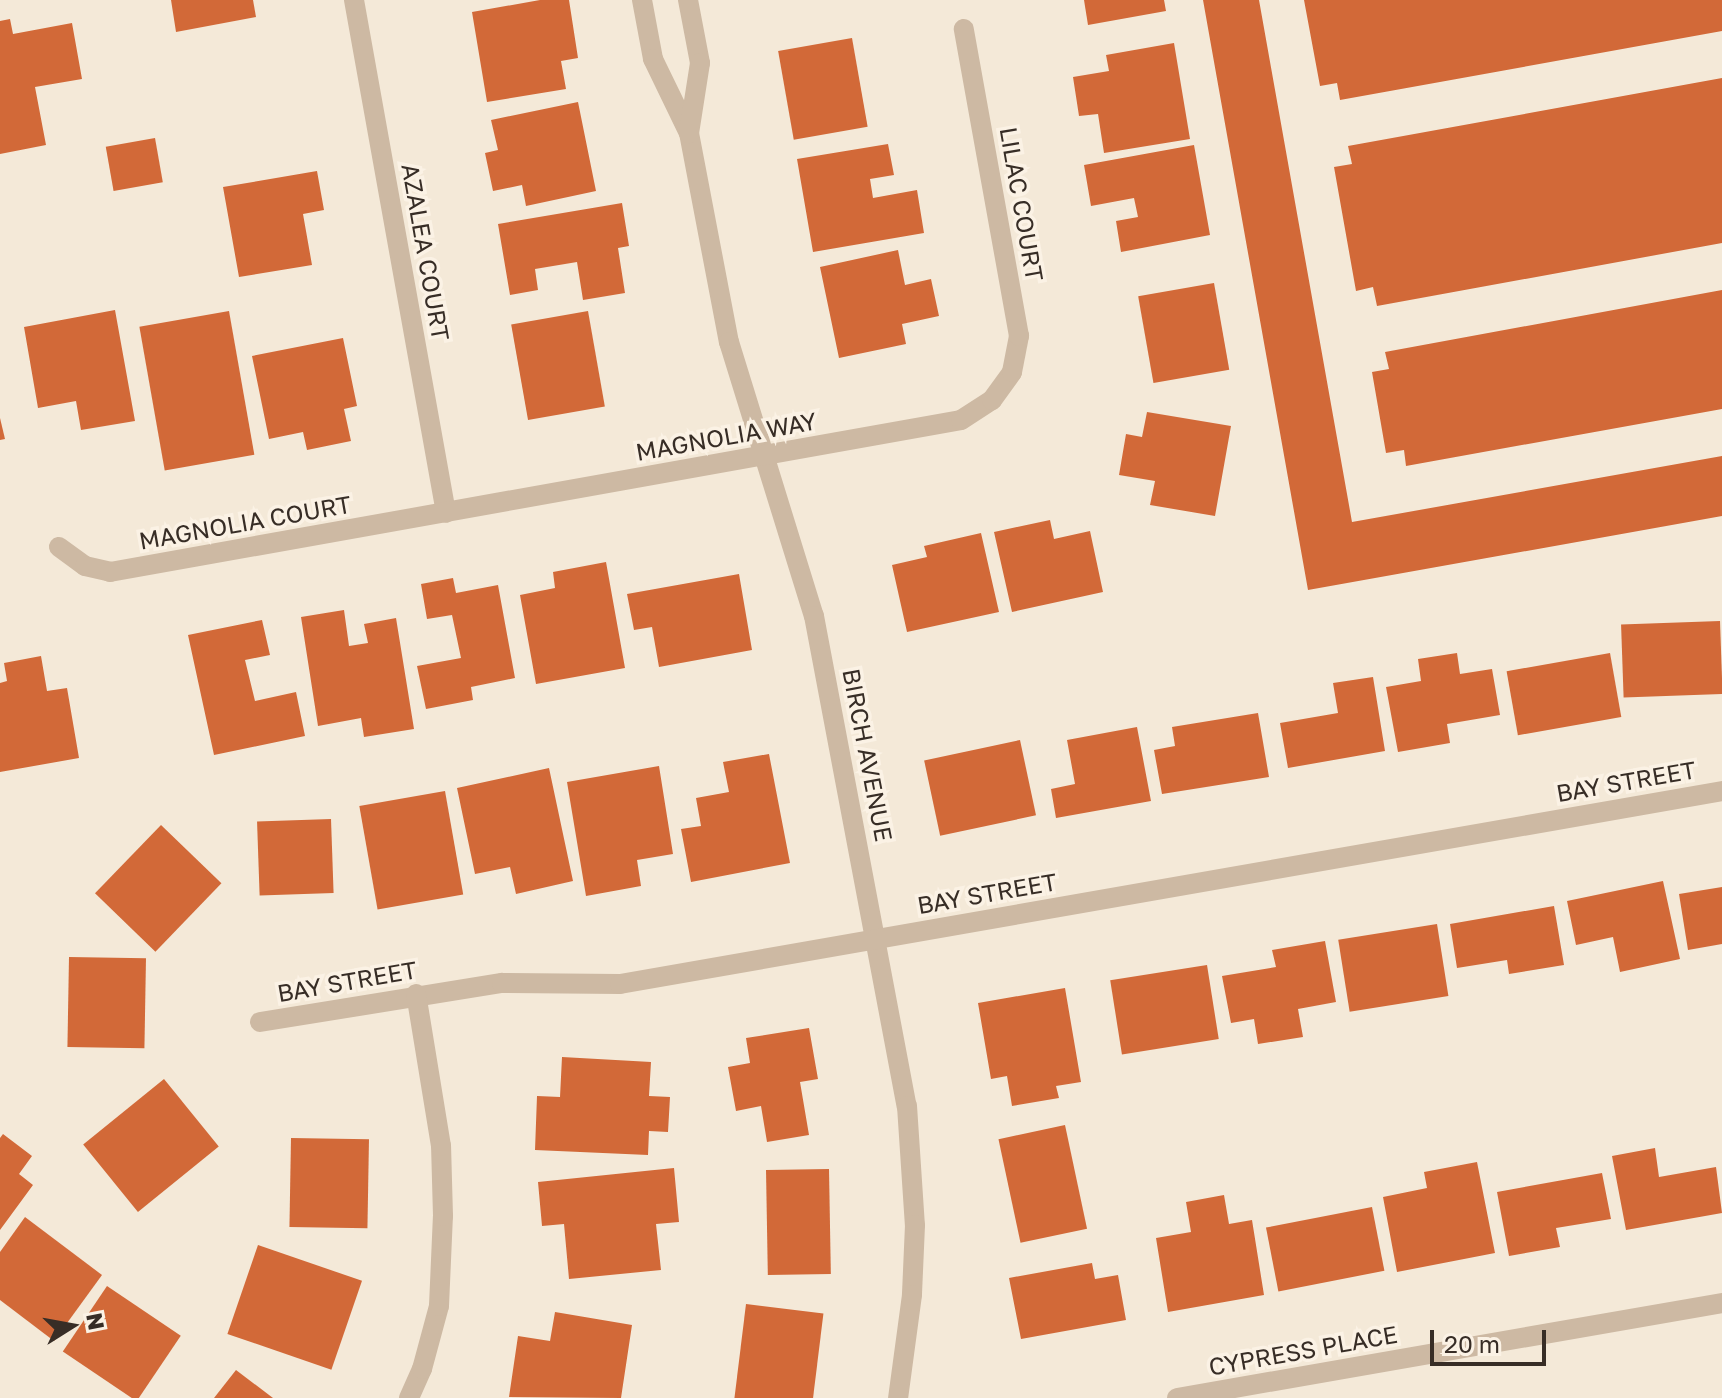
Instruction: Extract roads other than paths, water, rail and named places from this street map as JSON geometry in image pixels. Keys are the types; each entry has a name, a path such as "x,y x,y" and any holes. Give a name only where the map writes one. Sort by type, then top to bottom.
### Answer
{"street":[{"name":"AZALEA COURT","path":"354,0 446,513"},
{"name":"BIRCH AVENUE","path":"642,0 653,59 689,133 729,342 814,616 907,1106 915,1225 912,1295 898,1398"},
{"name":"BIRCH AVENUE","path":"688,0 700,63 689,133"},
{"name":"LILAC COURT","path":"964,29 1019,336 1012,372 1002,386"},
{"name":"MAGNOLIA WAY","path":"446,513 961,420 992,400 1002,386"},
{"name":"MAGNOLIA COURT","path":"59,547 85,566 110,572 446,513"},
{"name":"BAY STREET","path":"260,1022 416,994 502,983 620,984 1722,791"},
{"path":"409,1398 422,1369 439,1306 443,1216 441,1146 416,994"},
{"name":"CYPRESS PLACE","path":"1177,1398 1722,1303"}]}
